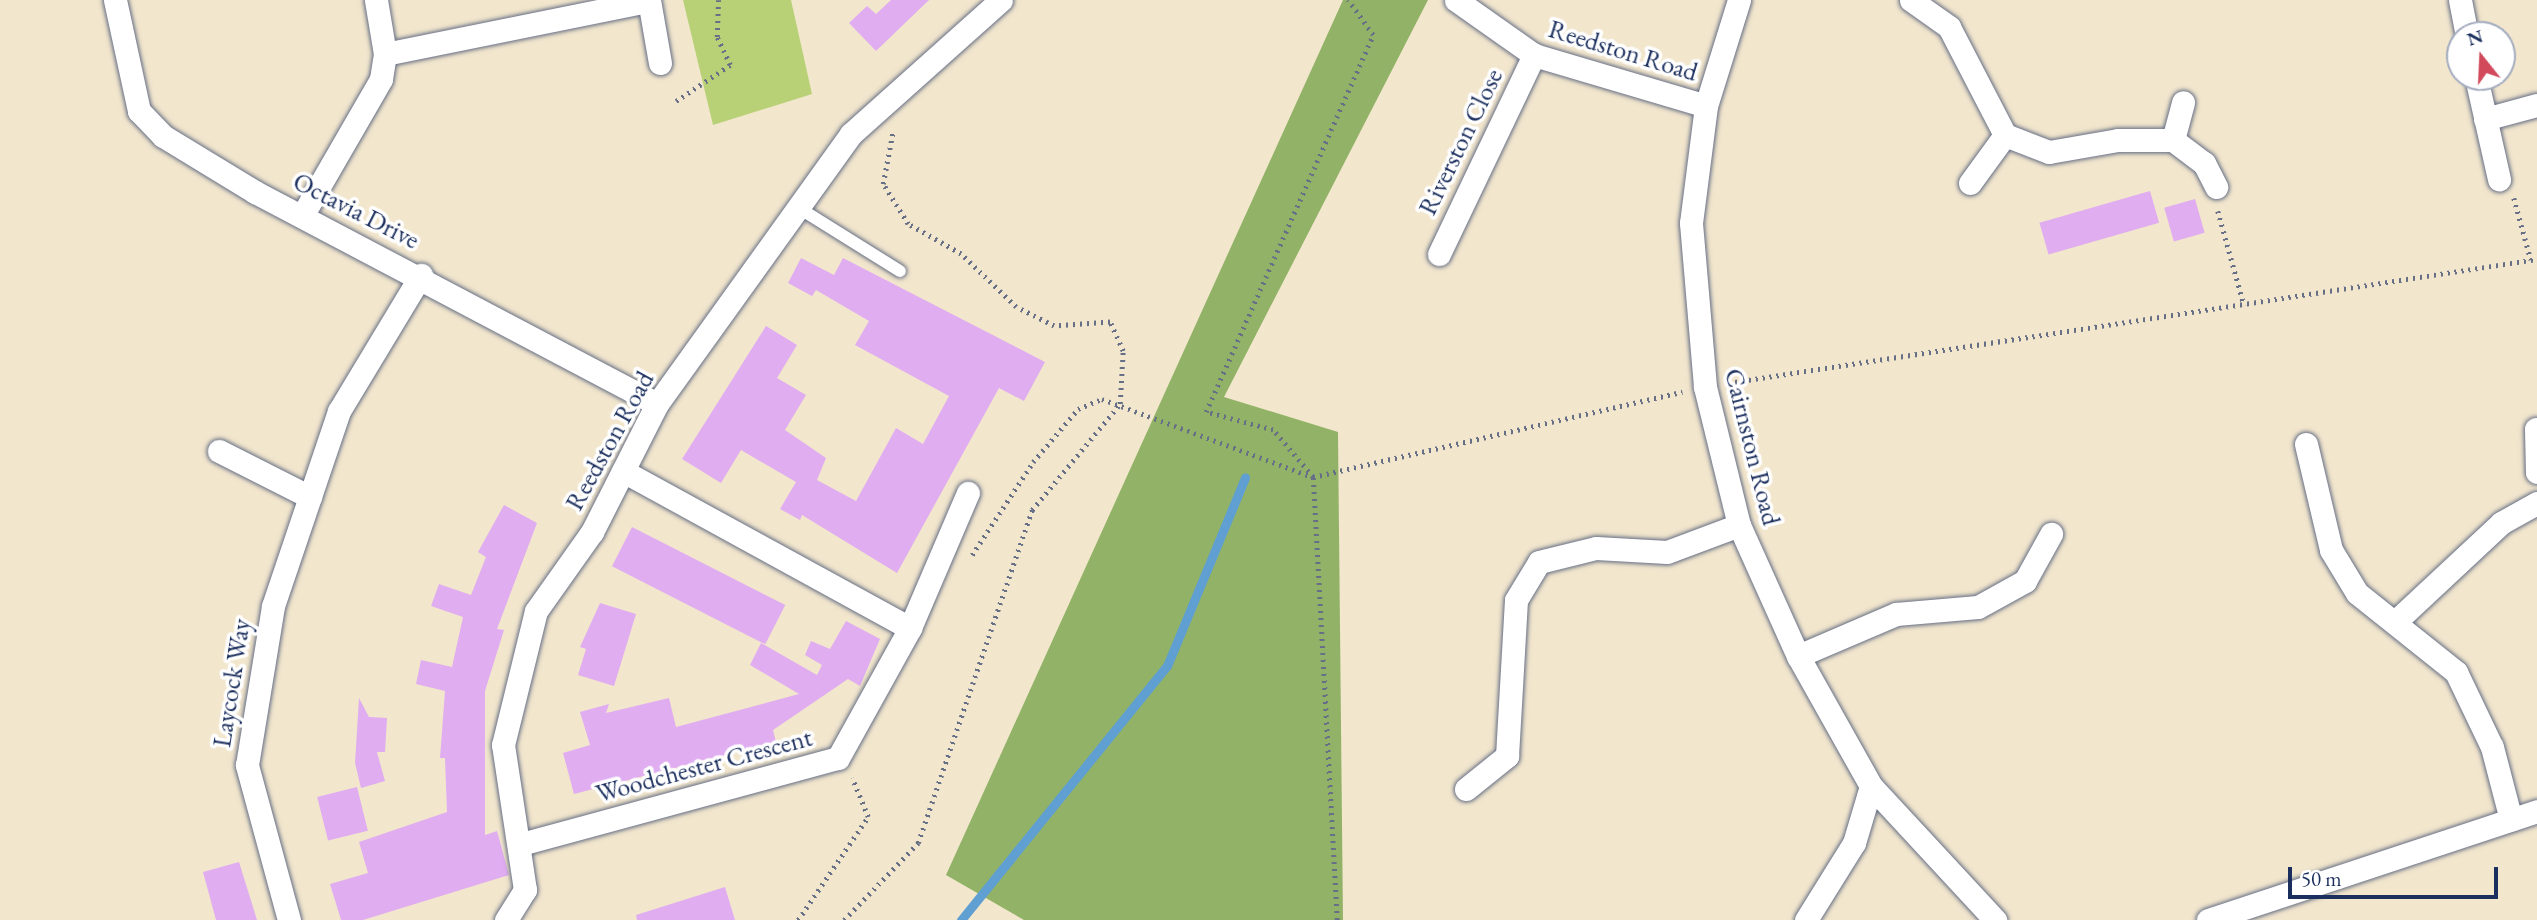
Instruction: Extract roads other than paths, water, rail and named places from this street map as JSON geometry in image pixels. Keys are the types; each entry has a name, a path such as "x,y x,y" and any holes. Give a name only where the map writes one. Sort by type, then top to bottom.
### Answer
{"street":[{"name":"Octavia Drive","path":"115,0 139,111 196,158 302,216 421,275 657,404"},
{"path":"302,216 381,79 385,54 376,0"},
{"path":"385,54 649,0 660,63"},
{"name":"Reedston Road","path":"506,920 525,890 522,844 503,745 536,611 592,532 657,404 851,134 1002,0"},
{"name":"Reedston Road","path":"1456,0 1534,55 1706,106"},
{"name":"Cairnston Road","path":"1739,0 1706,106 1691,223 1705,387 1739,525 1798,656 1871,786 1995,920"},
{"path":"1911,0 1949,27 2005,135 2049,152 2118,140 2173,140 2204,163 2216,187"},
{"path":"2460,0 2465,21"},
{"name":"Riverston Close","path":"1439,254 1534,55"},
{"path":"2479,91 2499,179"},
{"path":"2173,140 2183,102"},
{"path":"2485,119 2537,105"},
{"path":"1970,183 2005,135"},
{"name":"Laycock Way","path":"289,920 247,765 273,606 339,411 421,275"},
{"path":"2536,429 2537,472"},
{"path":"2306,444 2331,550 2357,593 2456,672 2492,747 2511,820"},
{"path":"219,451 310,497"},
{"path":"623,471 910,628"},
{"name":"Woodchester Crescent","path":"522,844 838,758 910,628 938,554 968,493"},
{"path":"2395,622 2501,523 2537,503"},
{"path":"1466,789 1507,756 1516,600 1539,562 1596,548 1667,552 1739,525"},
{"path":"1798,656 1896,614 1978,607 2025,582 2050,534"},
{"path":"1807,920 1854,843 1871,786"},
{"path":"2208,920 2537,811"}],"lane":[{"path":"799,208 900,271"}],"waterway":[{"path":"961,920 1167,666 1245,478"}]}
